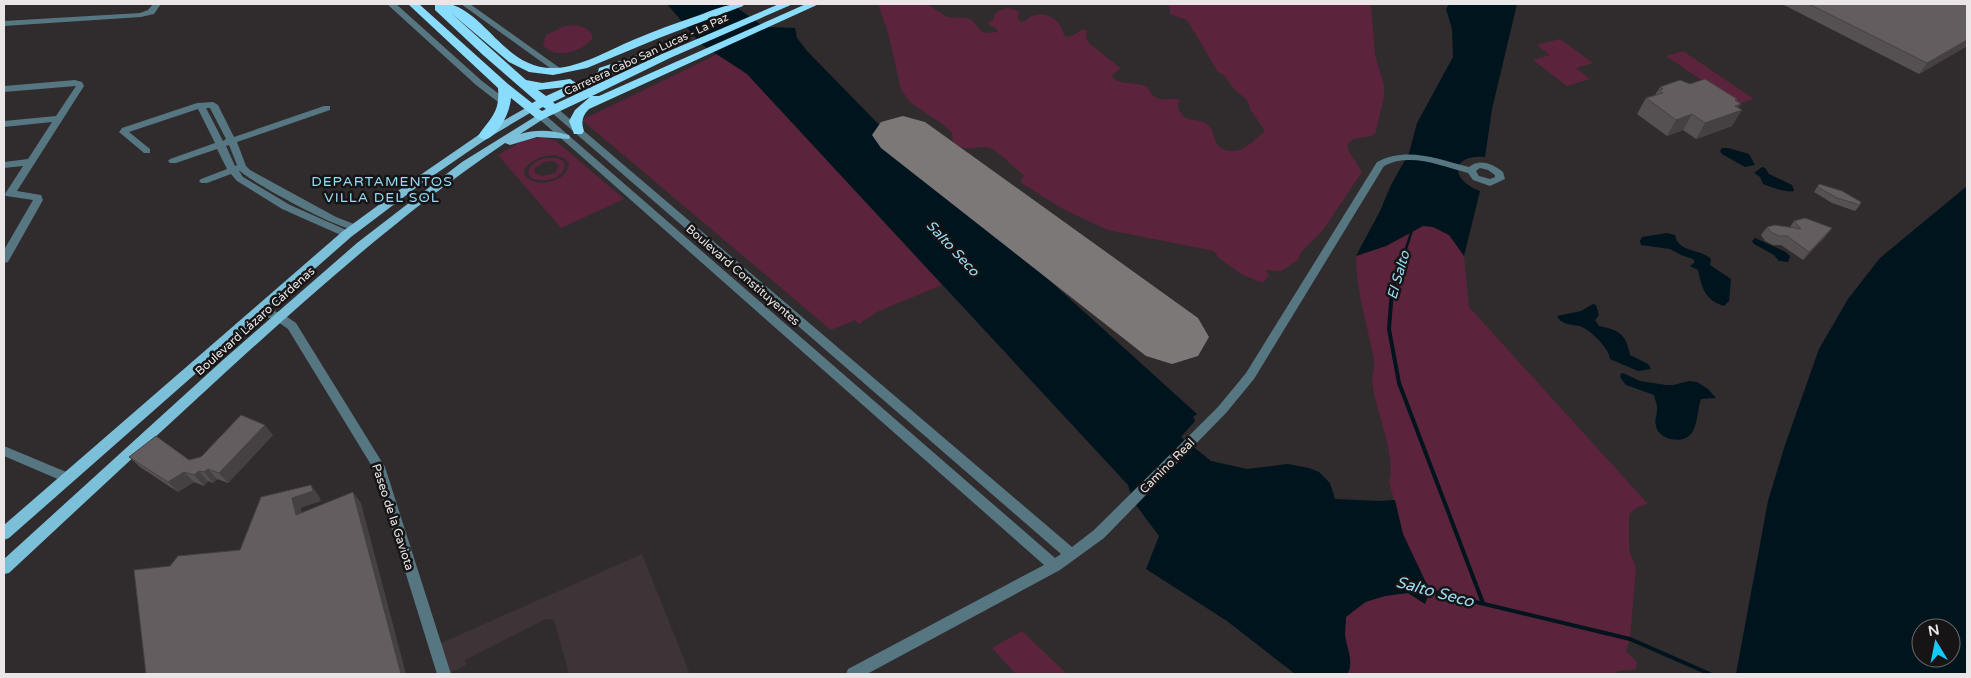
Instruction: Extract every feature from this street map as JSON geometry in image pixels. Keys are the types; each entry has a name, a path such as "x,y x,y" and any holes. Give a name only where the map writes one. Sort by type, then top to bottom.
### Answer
{"highway":[{"name":"Boulevard Constituyentes","path":"413,4 504,87 536,112"},
{"name":"Boulevard Constituyentes","path":"434,4 487,53 554,110"},
{"path":"440,4 462,14 513,59 526,67 542,71 560,71 581,66 678,26 739,4"},
{"name":"Carretera Cabo San Lucas - La Paz","path":"536,112 544,102 644,61 765,4"},
{"name":"Carretera Cabo San Lucas - La Paz","path":"662,53 788,4"},
{"path":"586,106 814,4"},
{"path":"520,80 537,87 556,86 644,61"},
{"path":"578,131 575,120 577,114 644,61"},
{"name":"Carretera Cabo San Lucas - La Paz","path":"536,112 554,110 644,61"},
{"path":"484,136 499,119 505,104 504,87"}],"main road":[{"name":"Boulevard Lázaro Cárdenas","path":"4,534 351,231 417,182 484,136 536,112"},
{"name":"Boulevard Lázaro Cárdenas","path":"4,568 279,317 367,240 435,185 536,112"},
{"path":"367,240 446,183 514,139 544,133 564,137"}],"street":[{"path":"4,24 147,14 157,4"},
{"path":"391,4 505,104"},
{"path":"465,4 560,71"},
{"path":"4,89 79,84 80,86 7,195 37,198 38,200 4,260"},
{"path":"200,105 212,125 232,170 240,179 286,207 351,231"},
{"path":"147,151 124,132 125,130 200,105 213,105 232,141 242,166 247,172 351,231"},
{"path":"173,161 327,108"},
{"name":"Boulevard Constituyentes","path":"554,110 1072,555"},
{"name":"Boulevard Constituyentes","path":"536,112 1055,566"},
{"path":"4,124 59,119"},
{"name":"Camino Real","path":"853,674 1055,566 1099,534 1240,391 1377,168 1388,159 1407,156 1471,171"},
{"path":"4,165 30,162"},
{"path":"204,181 242,166"},
{"name":"Paseo de la Gaviota","path":"259,310 279,317 292,326 379,467 444,674"},
{"path":"4,451 67,478"}],"shaded area":[{"path":"878,4 927,4 947,17 972,20 981,31 987,33 998,32 997,29 987,23 993,20 996,12 1008,8 1019,11 1018,19 1021,22 1032,16 1043,14 1048,16 1057,21 1064,35 1067,36 1072,36 1084,29 1087,31 1086,38 1090,44 1119,67 1120,69 1112,75 1113,78 1121,82 1143,85 1157,98 1180,100 1178,107 1184,117 1204,122 1212,130 1219,147 1232,151 1244,148 1265,131 1250,109 1248,101 1234,89 1225,76 1218,72 1187,20 1170,14 1170,8 1167,4 1371,4 1375,55 1384,85 1384,97 1375,134 1353,139 1347,145 1362,172 1323,230 1301,252 1298,260 1281,271 1265,270 1269,275 1263,283 1241,274 1219,258 1214,251 1108,230 1063,209 1020,182 1024,175 994,150 985,147 967,149 958,146 953,142 952,133 944,125 911,103 901,90 889,36"},
{"path":"565,26 584,27 592,35 592,39 582,48 575,51 561,53 548,50 543,45 546,35"},
{"path":"1560,39 1593,63 1576,68 1590,79 1567,86 1533,60 1550,55 1537,45"},
{"path":"1683,51 1754,99 1737,104 1666,56"},
{"path":"718,54 747,74 942,285 879,311 859,324 855,320 831,330 582,120"},
{"path":"542,137 556,141 624,199 561,228 498,155 522,141","holes":["555,155 566,159 569,164 567,170 563,175 551,182 537,182 525,176 524,170 538,158"]},
{"path":"546,158 556,158 563,161 565,166 563,171 551,179 531,178 528,173 531,167 535,162","holes":["553,161 559,166 555,173 543,176 535,173 535,168 544,162"]},
{"path":"1423,226 1433,227 1449,235 1464,256 1469,307 1648,504 1638,507 1629,514 1629,550 1636,568 1630,639 1626,651 1637,662 1636,669 1618,671 1614,674 1347,674 1350,670 1345,635 1346,617 1375,599 1408,593 1414,558 1403,534 1389,481 1391,470 1390,458 1372,380 1374,361 1360,296 1356,256 1386,246"},
{"path":"642,554 690,674 569,674 554,620 546,619 465,660 466,665 448,674 439,644"},
{"path":"1022,631 1067,674 1016,674 992,648"}],"water":[{"path":"667,4 732,4 764,27 795,28 797,38 807,51 892,138 1197,414 1193,417 1195,421 1181,437 1211,461 1247,469 1288,464 1309,468 1319,472 1330,483 1335,499 1395,500 1403,534 1430,591 1425,604 1408,593 1385,596 1365,602 1346,617 1345,634 1350,659 1347,674 1295,674 1227,621 1146,569 1159,536 1133,501 1128,485 747,74 701,44"},
{"path":"1449,4 1517,4 1492,109 1485,157 1474,157 1465,160 1458,169 1463,181 1480,191 1464,256 1449,235 1433,227 1423,226 1386,246 1356,256 1409,153 1417,123 1453,57 1452,29 1446,9"},
{"path":"1722,148 1749,154 1755,165 1745,167 1722,154 1720,151"},
{"path":"1762,167 1769,174 1792,185 1794,191 1763,184 1760,177 1754,173"},
{"path":"1967,186 1967,674 1736,674 1768,501 1784,448 1819,349 1848,299 1880,258"},
{"path":"1667,233 1675,235 1680,245 1685,248 1701,253 1711,259 1710,265 1731,279 1729,301 1724,306 1708,297 1698,270 1690,266 1695,262 1693,259 1670,249 1641,245 1642,237"},
{"path":"1755,238 1786,252 1790,256 1788,262 1779,261 1774,255 1754,244 1752,241"},
{"path":"1593,304 1596,305 1599,315 1595,320 1599,326 1620,334 1626,342 1630,355 1648,364 1651,369 1638,371 1610,359 1607,350 1590,333 1582,327 1562,322 1557,316 1581,311"},
{"path":"1623,373 1640,381 1666,385 1689,381 1697,382 1708,389 1716,398 1701,399 1694,428 1687,438 1680,440 1670,439 1661,434 1657,428 1655,422 1657,407 1654,395 1626,385 1620,377"}],"building":[{"path":"1809,4 1967,4 1967,40 1927,63"},
{"path":"1705,79 1737,99 1735,100 1741,104 1735,106 1742,110 1705,123 1692,114 1676,120 1646,98 1663,93 1659,90 1663,89 1660,87 1680,80 1690,84"},
{"path":"1819,184 1842,191 1861,202 1860,205 1837,198 1818,187"},
{"path":"1805,218 1832,228 1809,252 1787,236 1779,236 1771,232 1767,227 1775,225 1801,229 1794,221"},
{"path":"241,415 265,425 219,473 208,469 204,472 199,471 194,475 184,472 168,482 129,457 156,436 189,460 201,457"},
{"path":"311,485 313,491 292,498 296,515 353,492 401,674 146,674 134,570 170,566 178,556 240,550 261,497"}],"waterway":[{"name":"El Salto","path":"1392,292 1412,230"},
{"name":"El Salto","path":"1392,290 1389,329 1399,383 1483,603"},
{"name":"Salto Seco","path":"1426,590 1630,639 1710,674"}],"runway":[{"path":"903,135 1172,337"}],"district":[{"name":"DEPARTAMENTOS VILLA DEL SOL","path":"382,190"}]}
